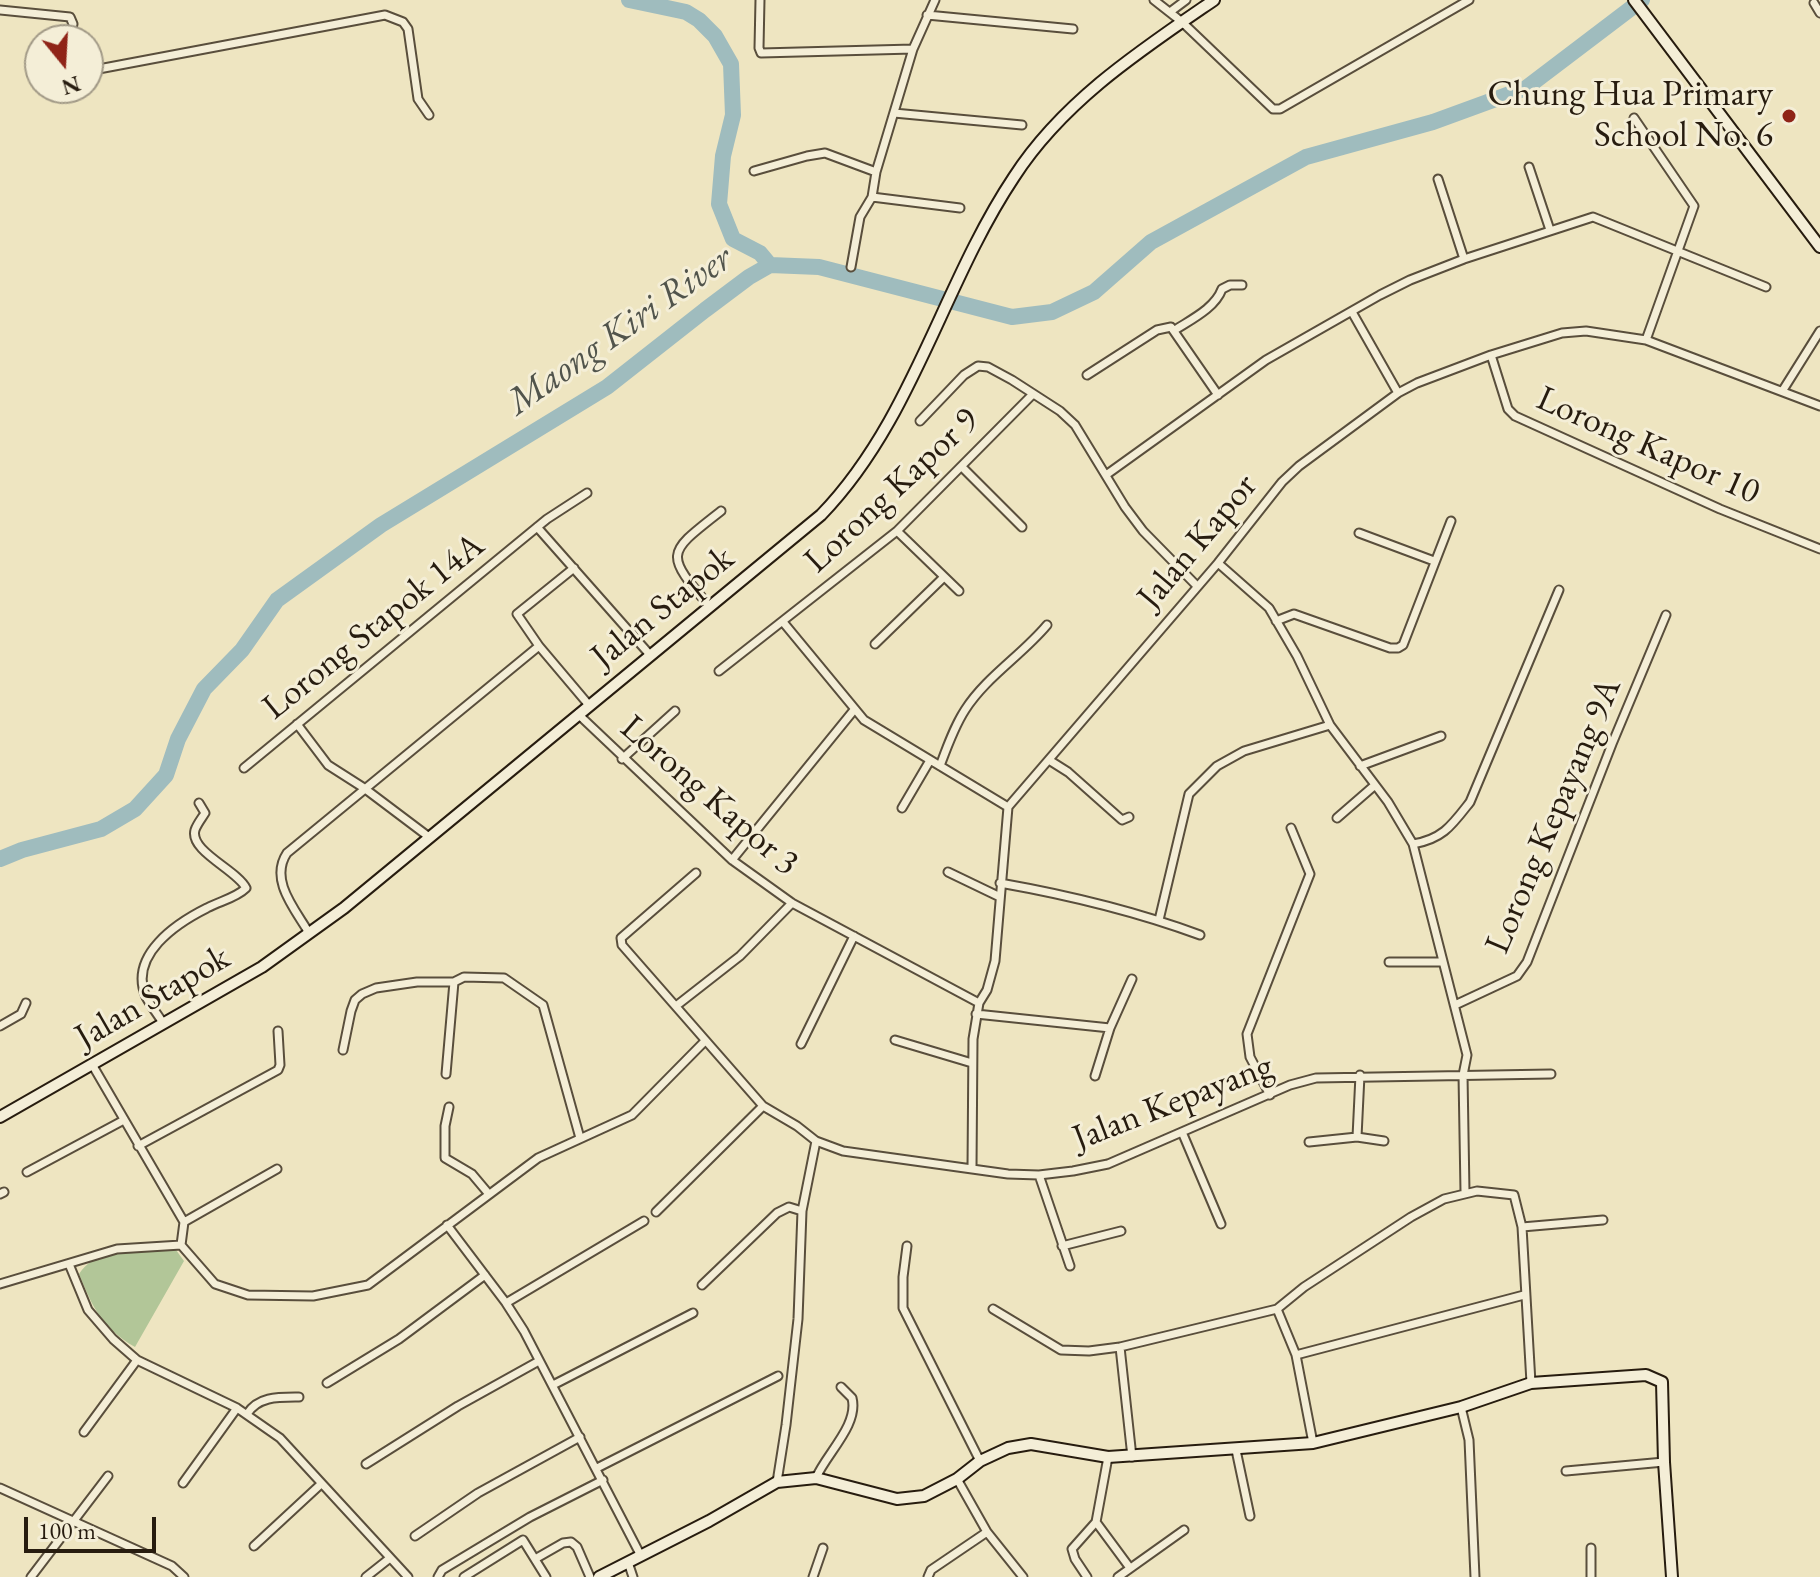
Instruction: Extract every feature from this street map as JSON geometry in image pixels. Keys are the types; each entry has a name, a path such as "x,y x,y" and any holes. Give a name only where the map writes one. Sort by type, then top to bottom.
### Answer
{"main road":[{"name":"Jalan Stapok","path":"0,1117 262,967 344,908 833,502 884,431 910,383 966,261 1013,177 1049,131 1093,87 1214,0"},
{"path":"1634,0 1820,247"},
{"path":"599,1577 613,1574 628,1562 777,1482 816,1478 897,1499 909,1499 924,1496 957,1479 980,1461 1008,1448 1031,1444 1108,1457 1132,1457 1313,1443 1461,1407 1531,1383 1646,1375 1662,1382 1672,1577"}],"street":[{"path":"760,0 761,53 913,49"},
{"path":"851,267 860,217 872,197 876,172 913,49 935,0"},
{"path":"1154,0 1182,22 1273,109 1289,107 1469,0"},
{"path":"1170,12 1186,0"},
{"path":"1814,3 1820,13"},
{"path":"0,10 70,17 73,24"},
{"path":"104,68 385,15 403,22 408,29 415,90 423,110 429,115"},
{"path":"927,15 1073,29"},
{"path":"894,113 1022,125"},
{"path":"1634,118 1694,206 1646,340"},
{"path":"754,171 825,153 876,172"},
{"path":"1529,167 1550,230"},
{"path":"1438,179 1464,259"},
{"path":"872,197 960,208"},
{"path":"1106,475 1266,360 1352,312 1410,280 1550,230 1598,218 1766,287"},
{"path":"1175,330 1212,305 1222,289 1242,285"},
{"path":"1352,312 1398,393"},
{"path":"1087,375 1157,330 1171,327 1218,395"},
{"name":"Jalan Kapor","path":"1008,807 1218,563 1282,482 1398,393 1417,383 1562,333 1586,331 1646,340 1820,406"},
{"path":"1783,390 1820,331"},
{"name":"Lorong Kapor 10","path":"1491,355 1508,409 1515,416 1720,509 1820,549"},
{"name":"Lorong Kapor 9","path":"920,421 964,375 983,365 1012,380 1060,411 1075,425 1143,531 1197,586"},
{"name":"Lorong Kapor 9","path":"719,671 897,531 1032,395"},
{"path":"962,467 1022,527"},
{"name":"Lorong Stapok 14A","path":"244,768 537,527 587,493"},
{"path":"710,607 682,574 677,562 678,552 683,541 721,511"},
{"path":"1276,621 1294,614 1390,648 1398,648 1403,645 1451,521"},
{"path":"537,527 651,656"},
{"path":"897,531 959,591"},
{"path":"1359,533 1434,561"},
{"path":"1218,563 1269,608 1297,656 1330,725 1375,785 1413,844 1467,1055 1463,1075 1465,1192"},
{"path":"574,568 517,614 539,646 588,704"},
{"path":"875,644 944,577"},
{"path":"1413,844 1435,839 1452,825 1470,802 1559,590"},
{"name":"Lorong Kepayang 9A","path":"1455,1005 1517,976 1527,962 1666,615"},
{"path":"783,622 854,710 873,727 1008,807 995,961 976,1014 972,1063 972,1168"},
{"path":"940,766 966,708 1047,625"},
{"path":"309,933 280,879 280,863 287,853 539,646"},
{"path":"732,860 854,710"},
{"path":"622,759 675,711"},
{"name":"Lorong Kapor 3","path":"578,714 732,860 792,903 979,1003"},
{"path":"297,724 328,765 429,837"},
{"path":"1159,920 1189,794 1217,766 1244,751 1330,725"},
{"path":"1360,766 1441,736"},
{"path":"1049,760 1068,772 1122,820 1129,817"},
{"path":"902,808 929,762"},
{"path":"1337,818 1375,785"},
{"path":"163,1023 146,997 144,987 147,961 155,946 170,929 246,888 237,875 207,854 195,838 195,830 205,813 199,803"},
{"path":"1270,1095 1250,1057 1247,1034 1310,874 1291,828"},
{"path":"948,872 1000,897"},
{"name":"Jalan Kepayang","path":"696,873 621,938 622,945 763,1106 816,1141 843,1151 1039,1175 1108,1164 1316,1078 1551,1074"},
{"path":"1000,883 1159,920 1200,935"},
{"path":"676,1006 740,956 792,903"},
{"path":"801,1044 854,936"},
{"path":"1389,962 1443,962"},
{"path":"343,1050 351,1011 355,1000 362,994 376,988 417,982 454,982 464,977 497,976 543,1005 580,1138"},
{"path":"1095,1076 1110,1028 1132,979"},
{"path":"446,1074 454,982"},
{"path":"0,1026 21,1014 26,1003"},
{"path":"976,1014 1110,1028"},
{"path":"138,1146 278,1070 278,1031"},
{"path":"895,1040 972,1063"},
{"path":"93,1066 184,1222 181,1245 215,1284 248,1295 313,1296 368,1285 538,1158 632,1115 705,1041"},
{"path":"1357,1137 1360,1075"},
{"path":"656,1212 763,1106"},
{"path":"449,1107 445,1126 445,1158 472,1174 488,1193"},
{"path":"27,1172 124,1120"},
{"path":"1182,1132 1221,1224"},
{"path":"1309,1142 1357,1137 1384,1141"},
{"path":"777,1482 798,1319 802,1211 816,1141"},
{"path":"184,1222 277,1169"},
{"path":"1039,1175 1070,1266"},
{"path":"993,1309 1061,1350 1089,1351 1120,1347 1277,1309 1304,1287 1444,1199 1465,1192 1514,1195 1522,1227 1531,1383"},
{"path":"702,1285 777,1213 789,1207 802,1211"},
{"path":"1522,1227 1603,1220"},
{"path":"506,1303 644,1221"},
{"path":"447,1225 506,1303 553,1385 641,1556"},
{"path":"1062,1246 1121,1231"},
{"path":"0,1284 117,1249 181,1245"},
{"path":"907,1246 903,1308 980,1461"},
{"path":"69,1264 88,1310 113,1339 137,1360 237,1408 280,1438 408,1577"},
{"path":"327,1383 399,1339 485,1275"},
{"path":"1296,1355 1524,1295"},
{"path":"1277,1309 1296,1355 1313,1443"},
{"path":"553,1385 693,1313"},
{"path":"1120,1347 1132,1457"},
{"path":"84,1432 137,1360"},
{"path":"366,1464 458,1406 539,1361"},
{"path":"597,1468 778,1376"},
{"path":"816,1478 842,1437 853,1408 852,1398 841,1387"},
{"path":"247,1414 252,1406 263,1400 299,1397"},
{"path":"1461,1407 1469,1440 1475,1577"},
{"path":"183,1483 237,1408"},
{"path":"415,1536 478,1493 580,1437"},
{"path":"1236,1450 1250,1516"},
{"path":"1087,1577 1072,1549 1096,1522 1108,1457"},
{"path":"1566,1471 1664,1462"},
{"path":"31,1577 108,1476"},
{"path":"957,1479 987,1532 1023,1577"},
{"path":"438,1577 442,1570 515,1526 603,1480"},
{"path":"254,1546 321,1484"},
{"path":"0,1488 172,1566 184,1577"},
{"path":"1096,1522 1130,1568"},
{"path":"515,1526 546,1577"},
{"path":"1118,1577 1184,1530"},
{"path":"928,1577 931,1570 987,1532"},
{"path":"464,1577 523,1540"},
{"path":"535,1559 563,1543 571,1542 577,1547 590,1577"},
{"path":"813,1577 823,1548"},
{"path":"1591,1548 1591,1577"},
{"path":"366,1577 390,1558"},
{"path":"628,1562 633,1577"}],"green space":[{"path":"176,1250 184,1261 135,1347 106,1325 79,1274 88,1264 110,1253"}],"waterway":[{"path":"629,0 686,12 699,20 715,36 731,64 733,115 723,156 719,204 733,239 760,253 770,265"},
{"name":"Maong Kiri River","path":"0,859 101,829 135,809 166,775 178,739 204,689 242,650 277,600 381,525 607,387 749,277 770,265 819,267 1012,317 1052,312 1094,292 1151,242 1306,157 1433,122 1526,88 1642,0"}],"place":[{"name":"Chung Hua Primary School No. 6","path":"1789,116"}]}
